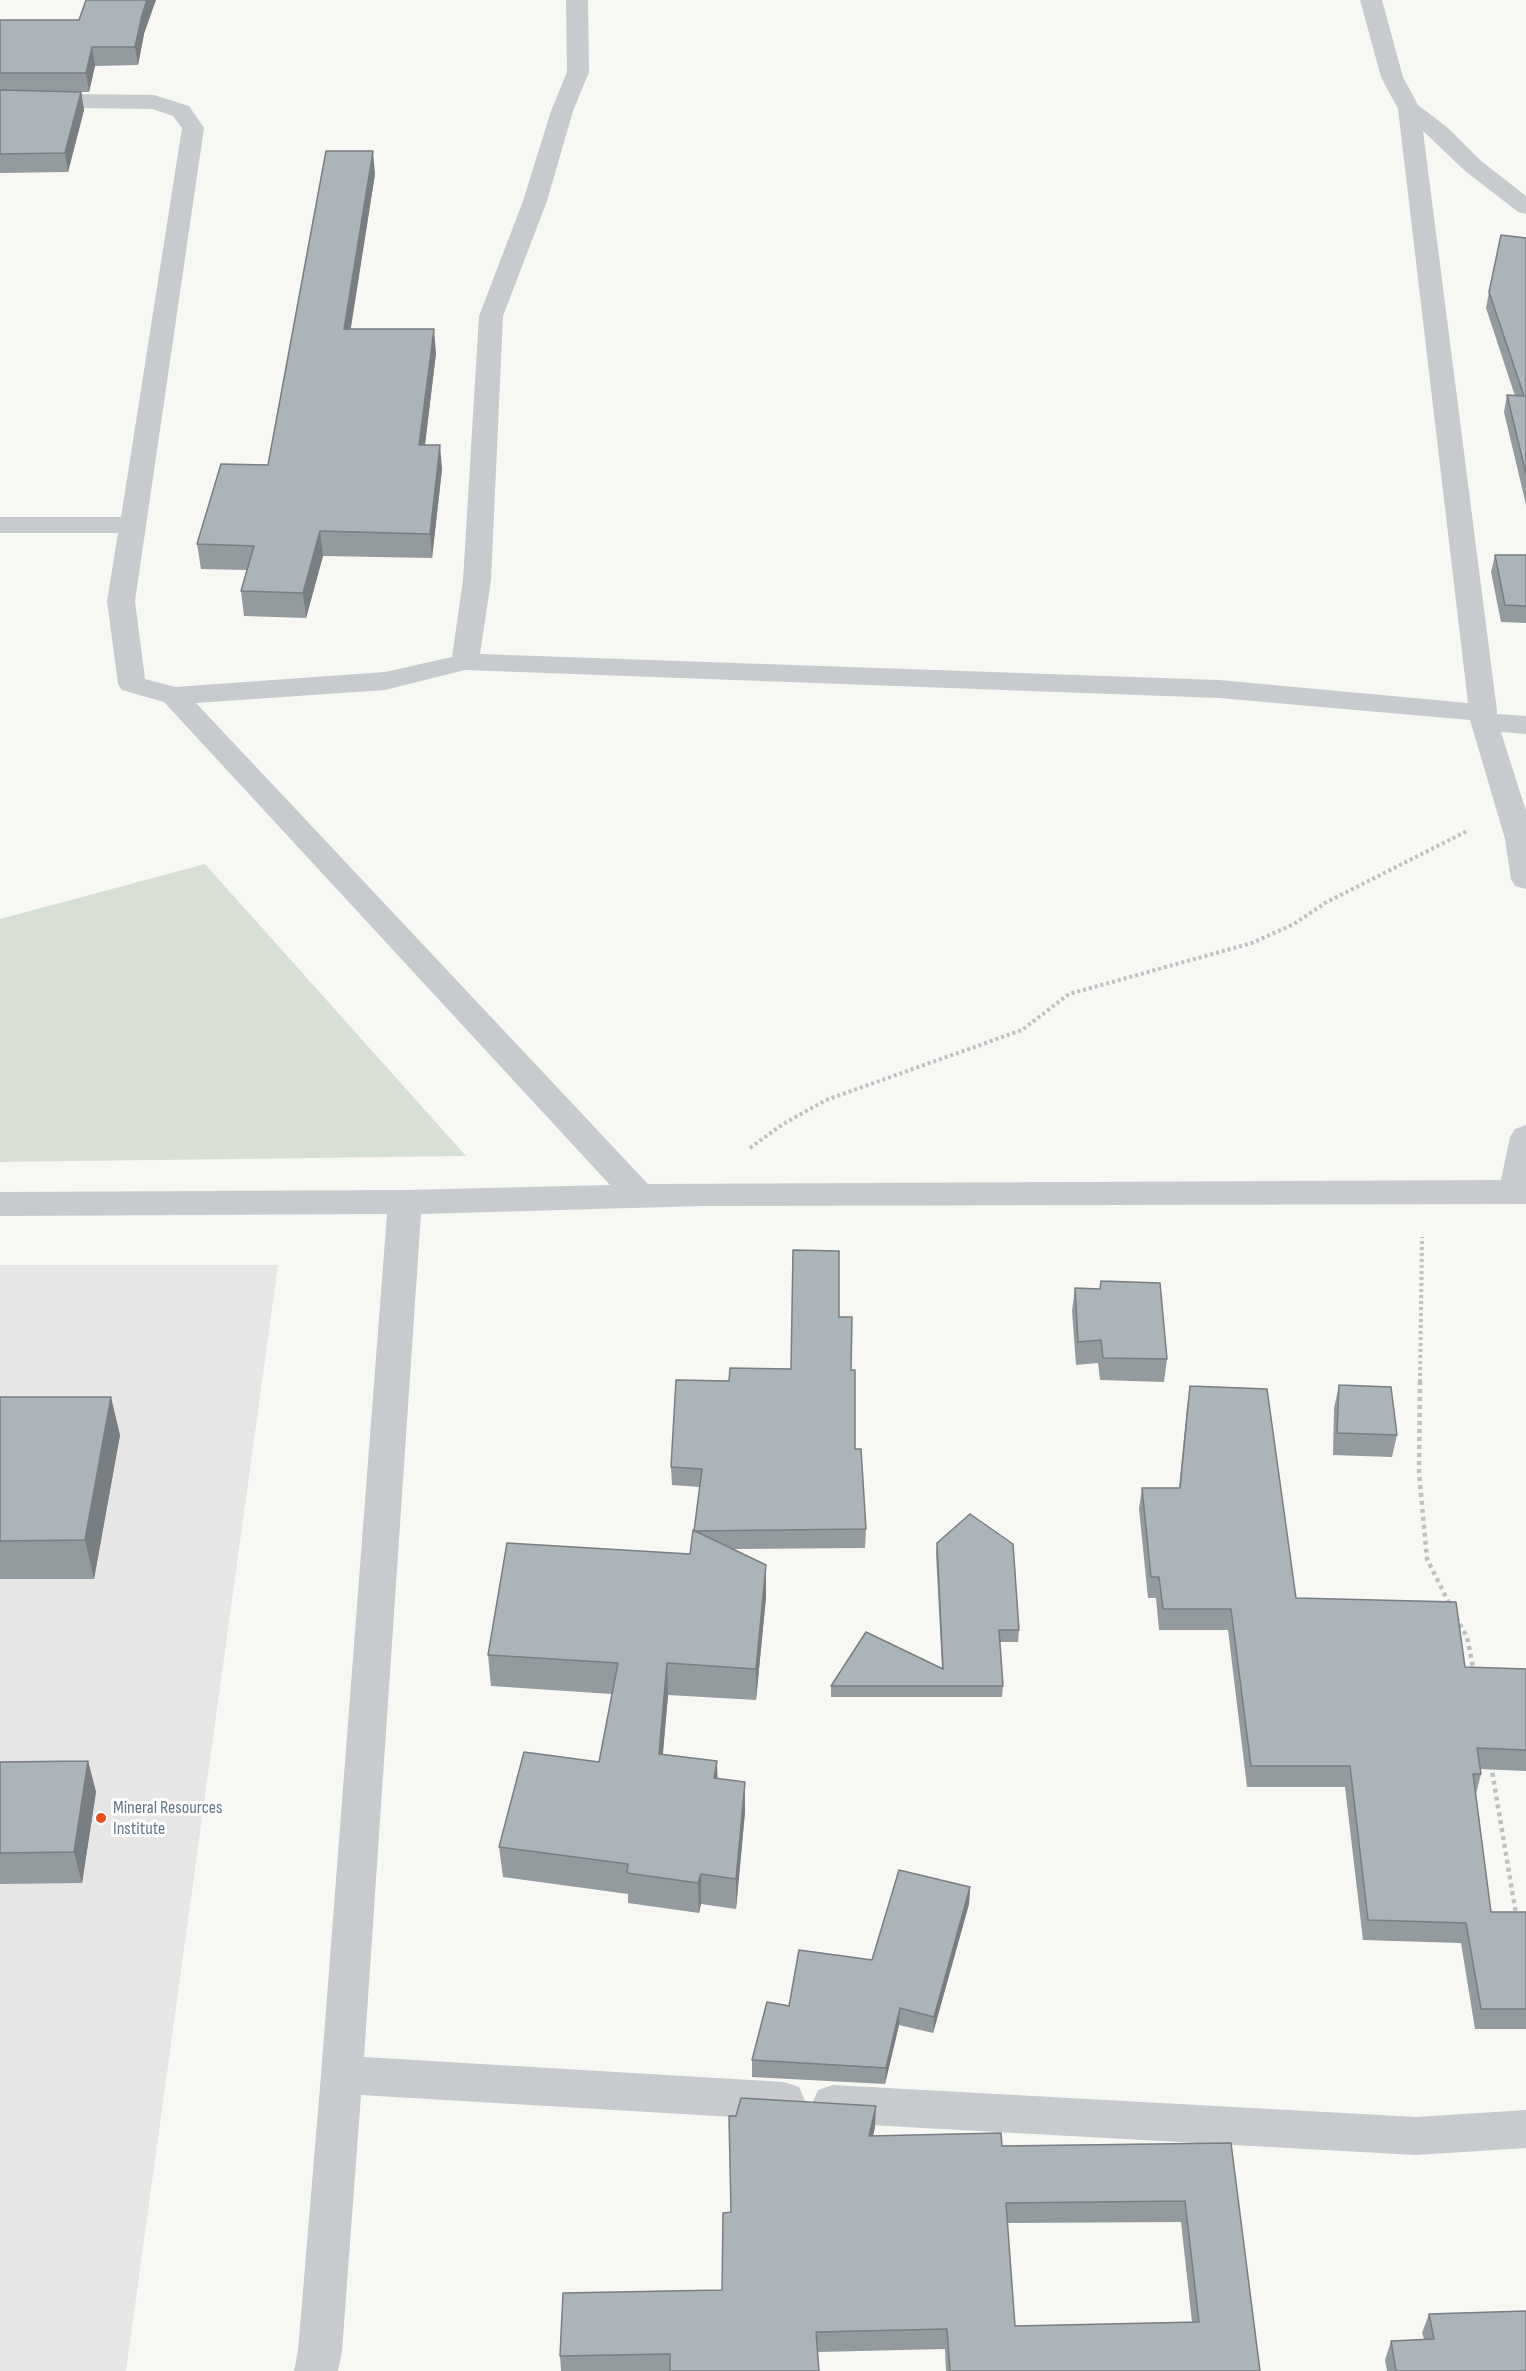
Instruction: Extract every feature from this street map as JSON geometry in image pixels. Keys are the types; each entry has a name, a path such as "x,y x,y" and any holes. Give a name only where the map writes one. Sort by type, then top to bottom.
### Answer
{"street":[{"path":"465,662 477,580 491,316 535,201 562,111 578,72 577,0"},
{"path":"1371,0 1392,77 1409,109 1484,717 1520,839 1526,879"},
{"path":"0,99 154,102 181,111 193,128 121,601 132,684 174,696 385,681 465,662 1219,689 1484,717 1526,725"},
{"path":"1409,109 1440,133 1472,165 1526,207"},
{"path":"0,525 134,525"},
{"path":"174,696 638,1194"},
{"path":"0,1204 405,1202 638,1194 1520,1192 1526,1137"},
{"path":"316,2371 320,2350 342,2075 405,1202"},
{"path":"342,2075 1416,2136 1526,2129"}],"path":[{"path":"702,1194 728,1164 783,1124 826,1100 1022,1030 1069,994 1252,943 1294,924 1335,898 1512,810"},
{"path":"1423,1191 1419,1472 1428,1559 1467,1637 1477,1684"},
{"path":"1491,1763 1517,1921"}],"shaded area":[{"path":"205,864 466,1156 0,1162 0,919"},
{"name":"Mineral Resources Institute","path":"0,1265 278,1265 126,2371 0,2371"}],"building":[{"path":"86,0 147,0 135,47 92,47 86,73 0,73 0,20 79,20"},
{"path":"0,90 81,92 65,153 0,154"},
{"path":"326,151 373,151 344,329 434,329 419,445 440,445 430,534 320,531 303,593 241,591 254,546 197,544 221,464 268,465"},
{"path":"1501,235 1526,238 1526,474 1507,395 1524,396 1489,292"},
{"path":"1495,555 1526,555 1526,606 1505,605"},
{"path":"793,1250 839,1251 839,1317 852,1317 851,1370 855,1370 855,1449 861,1449 866,1529 694,1531 702,1469 671,1467 676,1380 729,1381 730,1368 791,1369"},
{"path":"1101,1281 1160,1283 1167,1359 1103,1358 1101,1340 1078,1342 1075,1288 1100,1289"},
{"path":"1339,1385 1391,1387 1397,1435 1337,1433"},
{"path":"1190,1386 1267,1389 1296,1598 1456,1602 1465,1667 1526,1669 1526,1750 1477,1748 1481,1774 1473,1774 1491,1912 1526,1912 1526,2009 1481,2009 1466,1923 1368,1920 1350,1766 1251,1766 1231,1609 1163,1609 1159,1577 1151,1577 1142,1488 1180,1488"},
{"path":"0,1397 111,1397 85,1540 0,1541"},
{"path":"970,1514 1013,1544 1019,1630 999,1630 1003,1686 831,1686 866,1632 943,1669 937,1543"},
{"path":"693,1530 766,1565 756,1669 667,1663 659,1754 717,1761 714,1778 745,1782 736,1879 701,1874 698,1883 627,1873 628,1864 499,1847 524,1752 599,1762 618,1663 488,1655 507,1543 690,1554"},
{"path":"88,1761 74,1852 0,1853 0,1762"},
{"path":"899,1870 970,1887 934,2017 900,2008 886,2068 752,2060 767,2002 789,2006 799,1950 872,1960"},
{"path":"741,2098 876,2106 869,2136 1001,2133 1002,2146 1231,2143 1260,2371 950,2371 947,2329 816,2332 819,2371 670,2371 670,2354 560,2356 563,2293 722,2290 723,2213 731,2212 729,2116 736,2116","holes":["1185,2201 1199,2322 1015,2326 1006,2203"]},
{"path":"1526,2311 1526,2371 1396,2371 1391,2341 1434,2339 1429,2314"}],"place":[{"name":"Mineral Resources Institute","path":"101,1818"}]}
